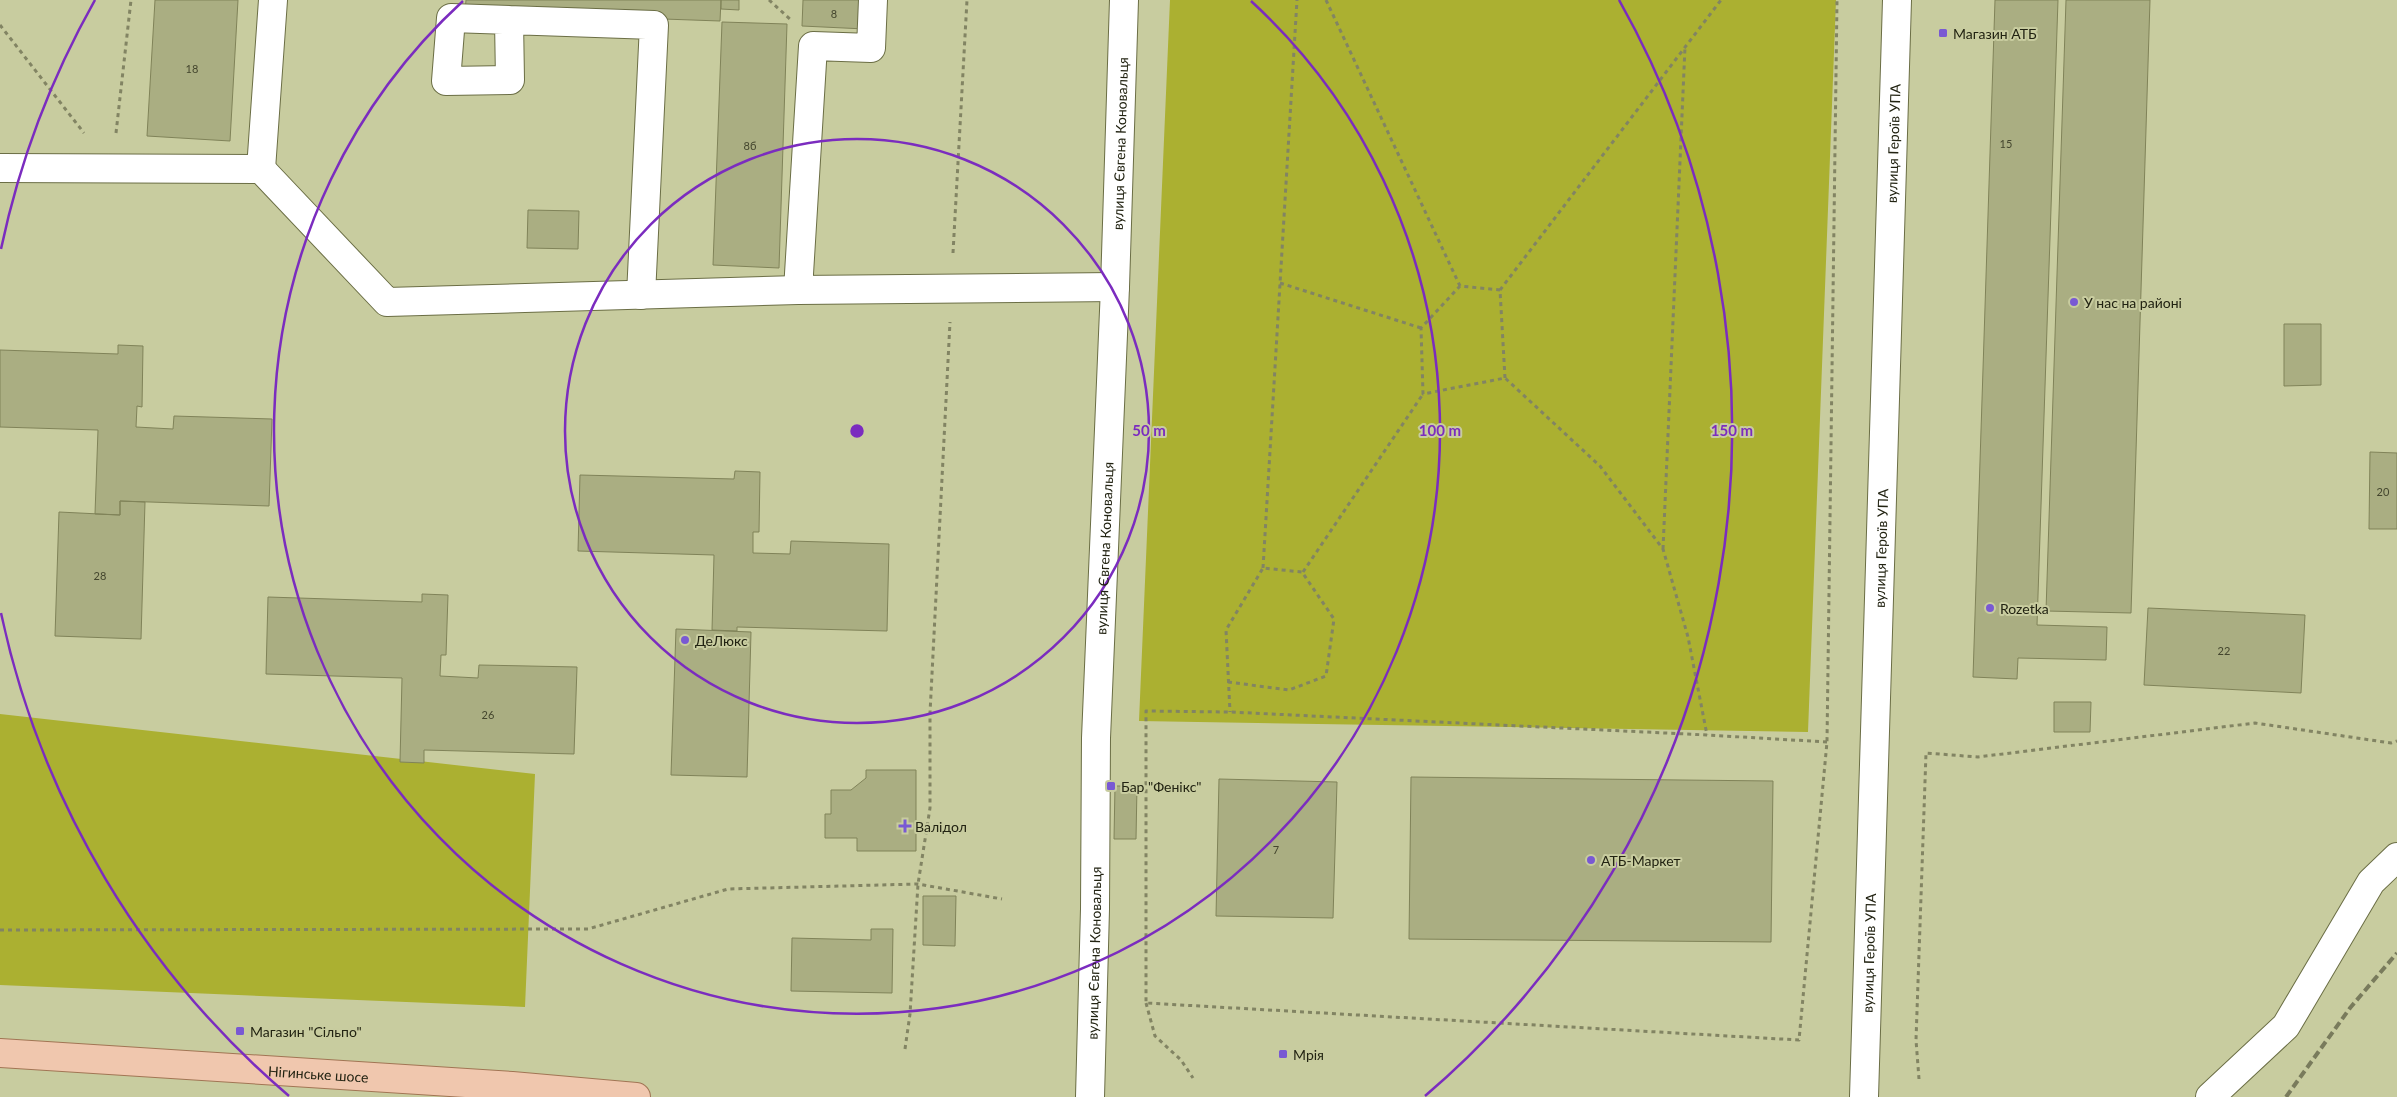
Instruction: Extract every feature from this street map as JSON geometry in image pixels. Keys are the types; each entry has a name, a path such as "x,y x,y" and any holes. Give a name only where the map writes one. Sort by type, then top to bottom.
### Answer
{"main road":[{"name":"Нігинське шосе","path":"0,1053 512,1092 636,1097"}],"street":[{"path":"261,169 273,0"},
{"path":"798,290 813,46 871,48 873,0"},
{"name":"вулиця Євгена Коновальця","path":"1090,1097 1096,910 1096,738 1115,287 1124,0"},
{"name":"вулиця Героїв УПА","path":"1864,1097 1897,0"},
{"path":"509,20 654,25 641,294"},
{"path":"0,168 261,169 387,302 798,290 1115,287"},
{"path":"2210,1097 2286,1026 2371,882 2397,857"}],"path":[{"path":"112,169 131,0"},
{"path":"905,1049 910,1014 918,884 930,808 931,703 967,0"},
{"path":"1230,712 1226,630 1263,568 1297,0"},
{"path":"1326,0 1460,286"},
{"path":"1663,549 1600,466 1505,378 1500,290 1721,0"},
{"path":"1146,1003 1799,1040 1826,742 1837,0"},
{"path":"0,25 112,169"},
{"path":"1685,47 1663,549 1688,637 1707,735"},
{"path":"1280,283 1422,328"},
{"path":"1460,286 1500,290"},
{"path":"1302,572 1423,394 1422,328 1460,286"},
{"path":"1423,394 1505,378"},
{"path":"1228,682 1289,690 1326,676 1334,619 1302,572 1263,568"},
{"path":"1193,1078 1181,1060 1155,1036 1146,1003 1146,711 1230,712 1826,742"},
{"path":"1919,1079 1916,1040 1926,753 1978,758 2255,722 2391,743 2397,741"},
{"path":"0,930 588,929 728,889 918,884 1002,899"}],"shaded area":[{"path":"1170,0 1836,0 1808,732 1139,721"},
{"path":"0,714 535,774 525,1007 0,985"}],"building":[{"path":"155,0 238,0 230,141 147,136"},
{"path":"466,0 721,0 720,21 465,12"},
{"path":"721,0 739,0 739,10 721,9"},
{"path":"803,0 866,0 865,29 802,26"},
{"path":"1995,0 2058,0 2037,625 2107,627 2106,660 2018,658 2017,679 1973,677"},
{"path":"2066,0 2150,0 2131,613 2046,611"},
{"path":"722,22 787,24 779,268 713,265"},
{"path":"528,210 579,211 578,249 527,248"},
{"path":"2284,324 2321,324 2321,385 2284,386"},
{"path":"118,345 143,346 142,407 137,406 136,427 173,429 174,416 272,419 269,506 120,501 120,515 95,514 98,430 0,427 0,350 118,354"},
{"path":"2370,452 2397,453 2397,529 2369,529"},
{"path":"735,471 760,472 759,532 753,532 753,553 790,554 791,541 889,544 887,631 737,627 737,631 712,630 714,555 578,551 580,475 734,479"},
{"path":"120,501 145,502 141,639 55,636 59,512 120,515"},
{"path":"422,594 448,595 446,655 441,655 440,676 478,678 479,665 577,667 574,754 424,750 424,763 400,762 402,678 266,674 268,597 422,602"},
{"path":"2148,608 2305,615 2301,693 2144,685"},
{"path":"676,629 751,632 747,777 671,775"},
{"path":"2054,702 2091,702 2090,732 2054,732"},
{"path":"866,770 916,770 916,851 857,851 857,838 825,838 825,814 831,814 831,790 851,790 866,778"},
{"name":"АТБ-Маркет","path":"1411,777 1773,781 1771,942 1409,939"},
{"path":"1219,779 1337,782 1333,918 1216,916"},
{"path":"1115,786 1137,786 1136,839 1114,839"},
{"path":"923,896 956,896 955,946 923,945"},
{"path":"871,929 893,929 892,993 791,991 792,938 871,940"}],"railway":[{"path":"2286,1097 2350,1008 2397,953"}],"place":[{"name":"Магазин АТБ","path":"1943,33"},
{"name":"У нас на районі","path":"2074,302"},
{"name":"Rozetka","path":"1990,608"},
{"name":"ДеЛюкс","path":"685,640"},
{"name":"Бар \"Фенікс\"","path":"1111,786"},
{"name":"Валідол","path":"905,826"},
{"name":"АТБ-Маркет","path":"1591,860"},
{"name":"Магазин \"Сільпо\"","path":"240,1031"},
{"name":"Мрія","path":"1283,1054"}]}
